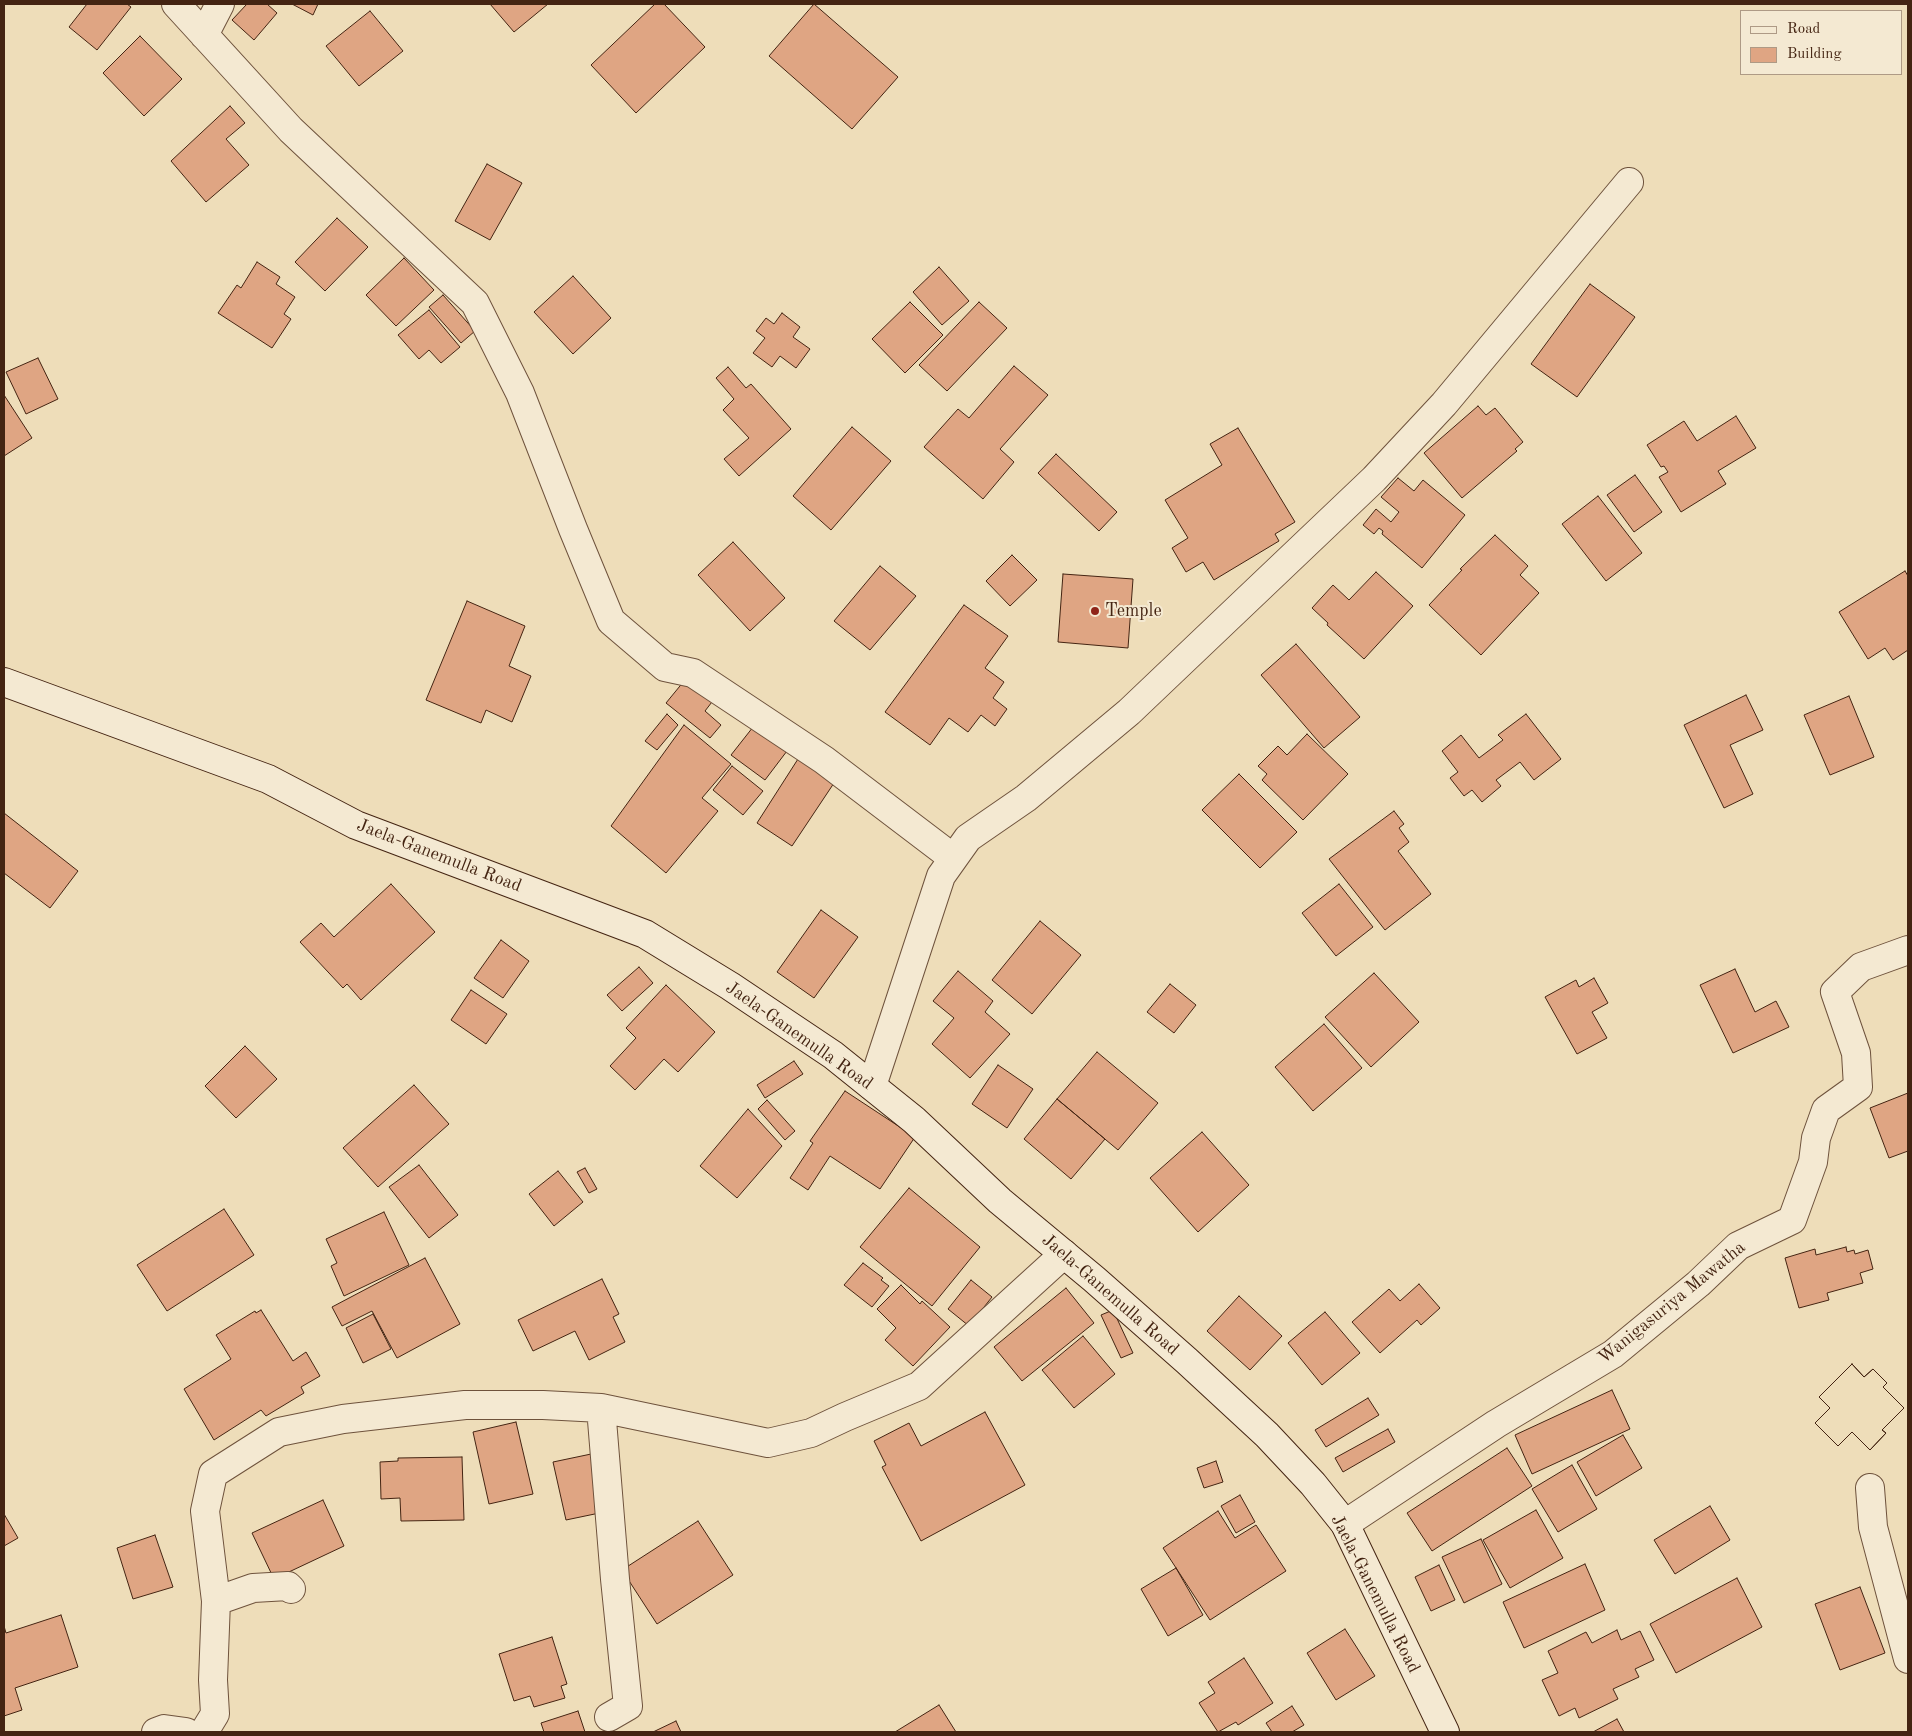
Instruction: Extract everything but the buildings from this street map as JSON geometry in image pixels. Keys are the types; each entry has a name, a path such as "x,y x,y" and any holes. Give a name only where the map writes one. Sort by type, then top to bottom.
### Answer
{"street":[{"path":"176,4 291,130 475,303 520,393 612,621 665,667 693,673 824,760 954,858"},
{"path":"204,35 220,4"},
{"path":"872,1086 940,876 968,838 1026,798 1129,712 1374,479 1444,404 1629,182"},
{"name":"Jaela-Ganemulla Road","path":"4,682 268,779 356,825 645,934 730,986 826,1050 914,1120 1000,1201 1187,1361 1267,1435 1313,1484 1344,1524 1445,1732"},
{"name":"Wanigasuriya Mawatha","path":"1344,1524 1496,1424 1613,1354 1698,1284 1738,1246 1792,1220 1813,1162 1816,1138 1826,1110 1858,1087 1856,1053 1835,992 1861,967 1908,950"},
{"path":"213,1726 216,1601 205,1511 212,1474 279,1432 343,1419 465,1405 543,1405 601,1408 768,1443 811,1433 844,1417 919,1386 1064,1254"},
{"path":"601,1408 628,1706 609,1718"},
{"path":"1870,1488 1873,1527 1908,1659"},
{"path":"216,1601 253,1588 288,1586 292,1589"},
{"path":"156,1732 164,1729 186,1732"}],"place":[{"name":"Temple","path":"1095,611"}]}
